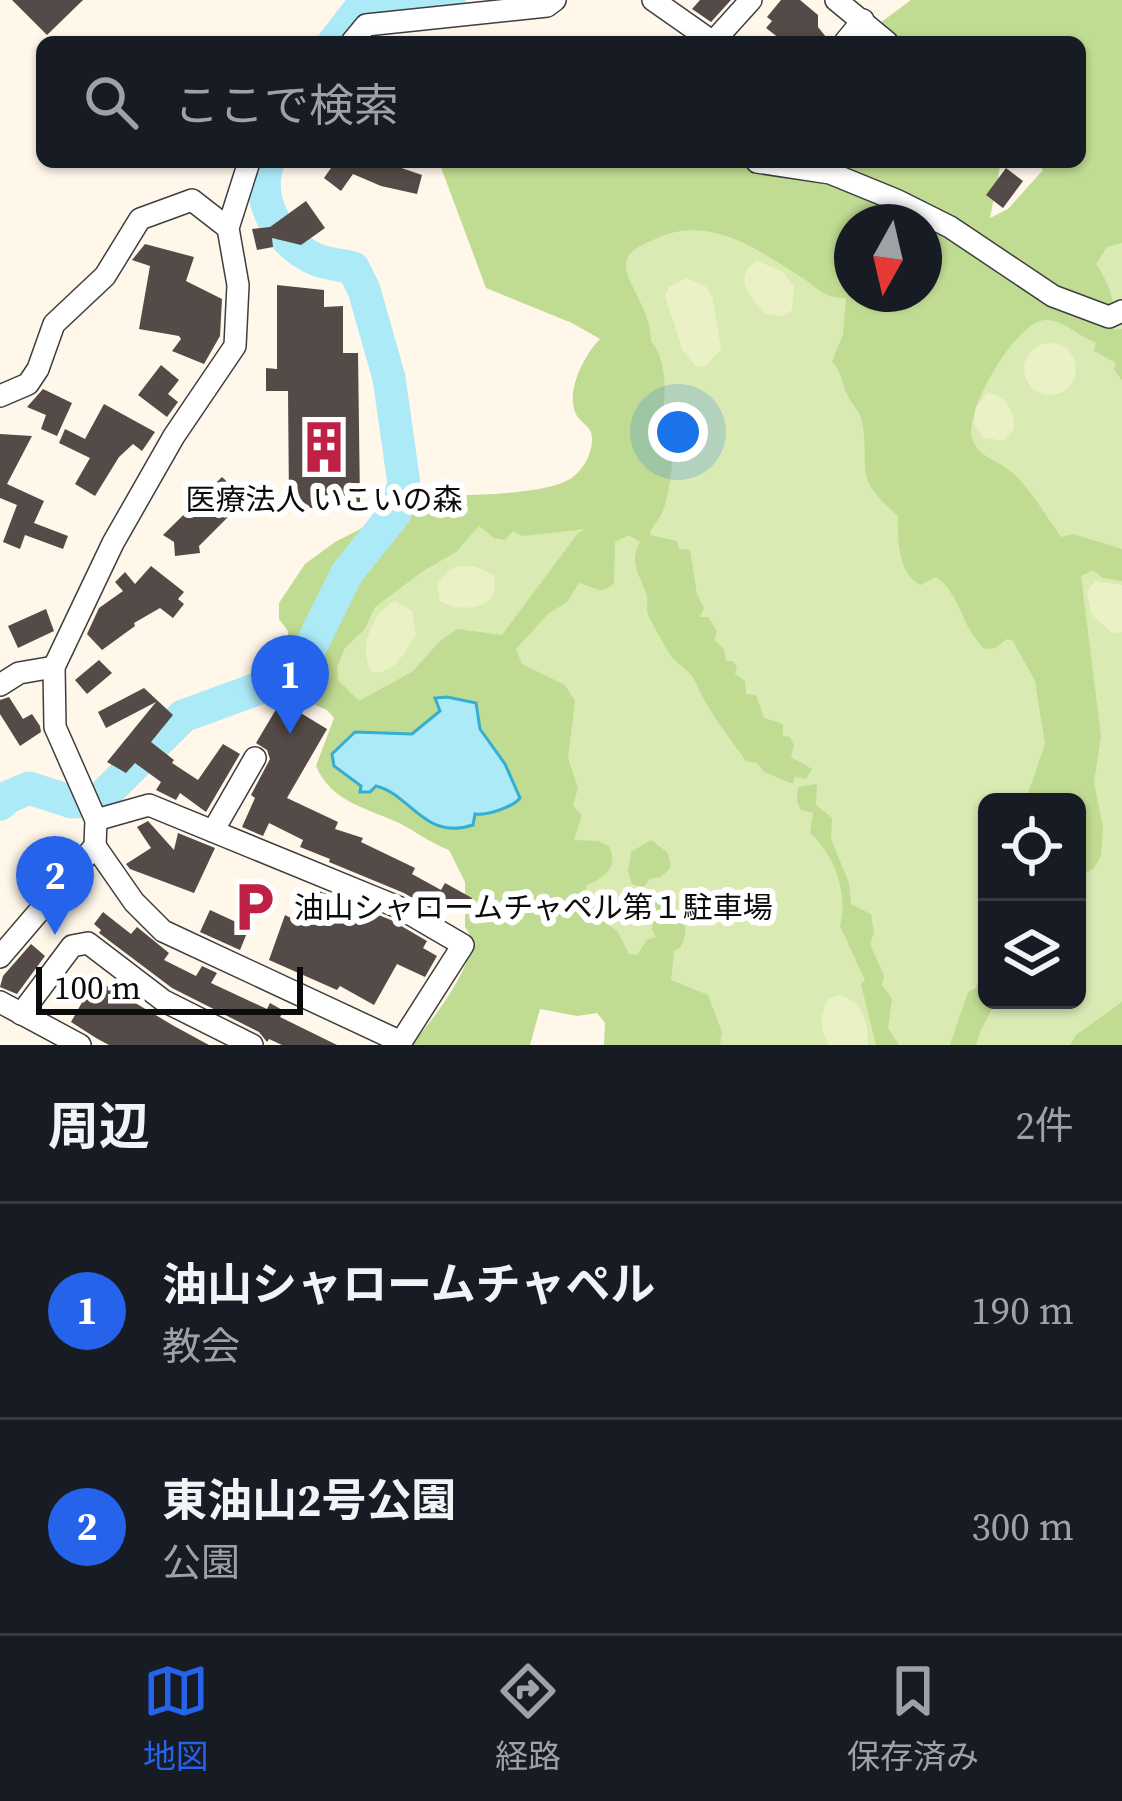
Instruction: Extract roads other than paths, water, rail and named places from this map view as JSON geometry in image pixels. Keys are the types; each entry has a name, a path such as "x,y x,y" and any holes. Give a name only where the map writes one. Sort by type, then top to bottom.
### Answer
{"street":[{"path":"363,36 366,25 547,6 554,0"},
{"path":"653,0 704,36"},
{"path":"718,36 751,0"},
{"path":"836,0 879,36"},
{"path":"850,36 862,20"},
{"path":"0,957 95,846 97,820 55,727 54,668 113,543 174,436 235,346 238,286 228,228 247,168"},
{"path":"797,168 830,173 950,227 1053,296 1108,317 1122,311"},
{"path":"0,397 28,383 54,325 105,276 140,219 192,200 228,228"},
{"path":"0,685 19,674 54,668"},
{"path":"213,831 255,758"},
{"path":"95,846 134,902 163,931 400,1043 463,945 398,907 149,805 97,820"},
{"path":"21,1014 73,946 88,943 164,1001 252,1045"},
{"path":"0,1002 80,1045"}],"water":[{"path":"435,698 476,703 480,729 505,764 520,798 512,805 475,814 473,825 442,827 388,791 376,786 360,792 361,786 334,766 332,754 355,732 412,734 440,711"}],"waterway":[{"path":"339,36 359,10 449,0"},
{"path":"0,804 29,788 72,802 99,800 183,716 279,681 301,666 347,573 395,513 404,484 389,378 364,290 353,268 315,259 280,231 267,205 267,168"}],"place":[{"name":"医療法人 いこいの森","path":"324,447"},
{"name":"油山シャロームチャペル","path":"290,734"},
{"name":"油山シャロームチャペル第１駐車場","path":"254,907"},
{"name":"東油山2号公園","path":"55,935"}]}
